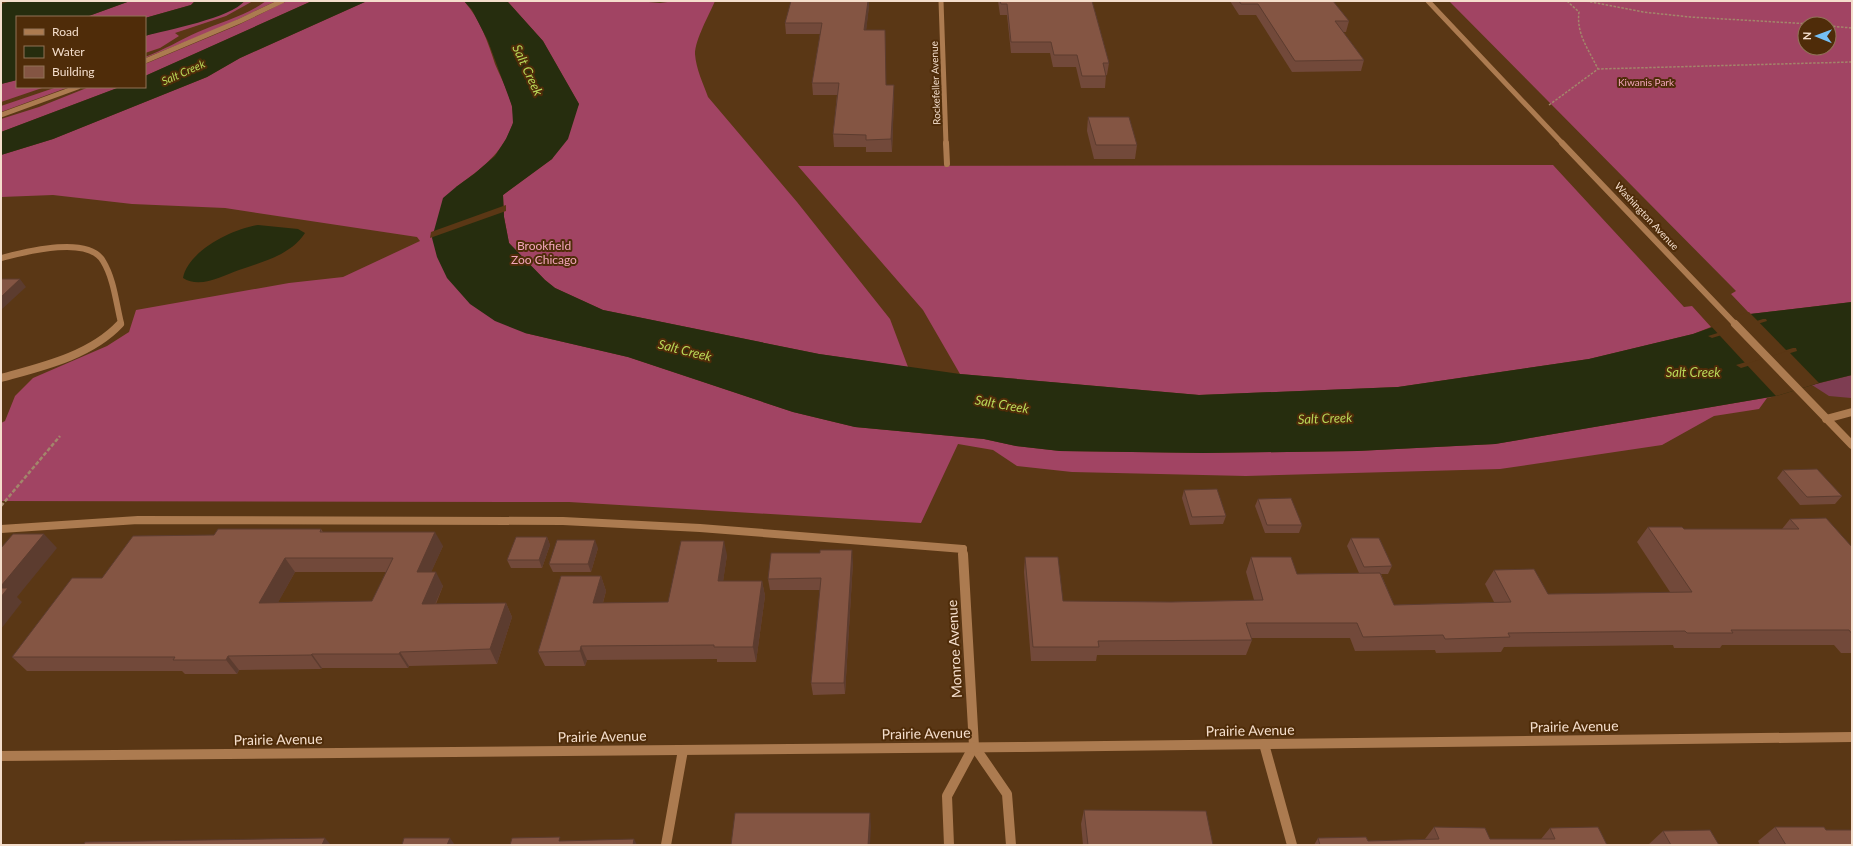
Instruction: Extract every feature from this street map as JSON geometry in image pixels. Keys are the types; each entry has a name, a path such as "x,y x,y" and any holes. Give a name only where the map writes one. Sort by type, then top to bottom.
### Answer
{"street":[{"path":"146,61 240,21 282,1"},
{"name":"Rockefeller Avenue","path":"941,1 946,164"},
{"name":"Washington Avenue","path":"1428,1 1711,300 1852,445"},
{"path":"1,115 75,88"},
{"path":"1,258 36,249 65,247 86,249 100,256 109,273 121,323 116,330 89,348 1,378"},
{"path":"1826,419 1852,412"},
{"name":"Monroe Avenue","path":"1,529 138,520 563,521 700,528 964,549 974,746"},
{"name":"Prairie Avenue","path":"1,756 1852,737"},
{"path":"1264,744 1292,845"},
{"path":"949,845 947,796 974,746 1007,794 1011,845"},
{"path":"666,845 683,750"}],"path":[{"path":"1567,1 1579,12 1576,22 1580,34 1598,68"},
{"path":"1586,1 1643,12 1797,23"},
{"path":"1837,27 1852,28"},
{"path":"1545,108 1570,91 1598,68 1852,62"},
{"path":"1,506 60,436"}],"shaded area":[{"path":"1852,375 1852,398 1829,396 1812,385"}],"green space":[{"path":"130,1 195,1 191,5 146,18 146,16 89,16"},
{"path":"244,1 253,1 226,16 175,33 179,36 160,48 146,53 146,36 243,3"},
{"path":"266,1 276,1 222,27 146,58 198,32 242,15"},
{"path":"287,1 312,1 146,76 146,64 238,25"},
{"path":"367,1 464,1 475,15 483,31 510,99 513,123 504,142 493,157 479,170 456,187 525,333 628,357 793,412 855,427 984,439 1016,446 1060,451 1203,453 1357,451 1495,444 1776,396 1767,398 1759,409 1714,416 1662,445 1500,469 1246,476 1072,472 1017,466 993,450 958,444 921,523 569,502 1,501 1,423 5,421 15,396 33,378 107,346 129,332 136,310 289,283 343,277 420,241 417,237 225,208 132,204 53,195 1,197 1,155 53,139 207,77 240,58"},
{"name":"Brookfield Zoo Chicago","path":"507,1 637,1 660,3 675,1 715,1 697,42 695,54 698,71 708,97 797,202 890,319 908,367 819,354 603,310 555,288 545,280 509,243 504,217 503,195 552,159 579,104 543,41"},
{"name":"Kiwanis Park","path":"1449,1 1852,1 1852,302 1750,314 1731,294 1736,291"},
{"path":"16,80 16,88 42,88 1,102 1,84"},
{"path":"54,88 66,88 1,112 1,106"},
{"path":"86,88 117,88 1,132 1,119 39,107"},
{"path":"1553,165 1684,307 1692,306 1711,327 1693,334 1589,359 1398,387 1199,395 960,374 923,310 798,166"}],"water":[{"path":"11,1 130,1 89,16 16,16 16,80 1,84 1,4"},
{"path":"195,1 244,1 237,7 213,18 146,36 146,18 191,5"},
{"name":"Salt Creek","path":"312,1 367,1 240,58 207,77 53,139 1,155 1,132 117,88 146,88 146,76"},
{"name":"Salt Creek","path":"464,1 507,1 543,41 579,104 568,139 552,159 503,195 504,217 509,243 545,280 555,288 603,310 819,354 960,374 1199,395 1398,387 1589,359 1693,334 1750,314 1852,302 1852,375 1776,396 1495,444 1357,451 1203,453 1060,451 1016,446 984,439 855,427 793,412 628,357 525,333 495,321 470,304 447,278 437,257 432,238 443,198 495,156 506,139 513,123 512,106 488,41 472,10","holes":["1766,319 1767,321 1712,338 1708,336","1796,348 1797,351 1741,368 1736,365"]},
{"path":"258,225 298,229 305,233 292,247 266,261 204,282 190,281 183,278 193,259 202,250 224,236"}],"pier":[{"path":"506,205 506,211 430,238 431,232"},
{"path":"1749,312 1787,351 1746,364 1710,325"},
{"path":"1788,351 1819,383 1776,396 1746,364"}],"building":[{"path":"791,1 868,1 864,30 885,30 886,85 894,85 891,139 866,140 866,135 833,134 839,83 812,83 822,23 785,23"},
{"path":"1000,1 1092,1 1109,63 1103,63 1106,76 1082,76 1077,55 1054,55 1051,42 1011,42 1007,4 1001,4"},
{"path":"1239,1 1333,1 1349,21 1335,21 1364,60 1295,61 1258,4 1241,4"},
{"path":"1088,117 1129,117 1137,145 1096,145"},
{"path":"1,279 20,279 1,297"},
{"path":"1817,469 1842,496 1807,497 1783,470"},
{"path":"1217,489 1226,516 1192,517 1184,490"},
{"path":"1291,498 1302,525 1267,525 1258,499"},
{"path":"1826,518 1852,547 1852,634 1849,630 1731,630 1733,633 1687,633 1685,631 1508,633 1510,637 1445,639 1443,635 1363,637 1357,623 1246,623 1252,640 1098,641 1099,647 1033,647 1025,557 1058,557 1063,601 1171,602 1263,600 1251,557 1291,557 1297,574 1380,573 1394,605 1511,602 1494,570 1534,569 1548,594 1692,592 1648,527 1682,527 1684,529 1799,529 1790,519"},
{"path":"218,529 321,529 320,532 435,532 417,572 436,572 422,604 506,603 490,649 400,652 399,654 228,656 226,660 173,660 175,657 12,657 72,578 102,578 133,536 214,535","holes":["285,558 393,558 372,601 259,603"]},
{"path":"13,534 44,534 1,586 1,548"},
{"path":"516,537 547,537 539,560 507,560"},
{"path":"1351,538 1379,538 1392,566 1364,567"},
{"path":"557,540 595,540 588,564 549,564"},
{"path":"681,541 724,541 718,581 762,581 753,647 714,647 714,645 581,646 580,651 538,652 561,576 601,576 593,603 668,602"},
{"path":"820,550 852,550 844,683 811,683 821,578 768,579 771,553 820,553"},
{"path":"1,588 8,588 1,597"},
{"path":"1084,810 1206,811 1213,845 1088,845"},
{"path":"735,813 870,813 868,845 731,845"},
{"path":"1434,827 1485,828 1490,839 1555,839 1550,828 1598,827 1607,845 1320,845 1318,838 1366,837 1368,841 1439,839"},
{"path":"1775,827 1824,827 1826,830 1852,830 1852,845 1786,845"},
{"path":"1710,830 1719,845 1671,845 1663,831"},
{"path":"560,837 559,841 634,839 633,845 510,845 512,838"},
{"path":"325,838 322,845 30,845 84,844 85,842"},
{"path":"404,838 450,838 447,845 402,845"}]}
